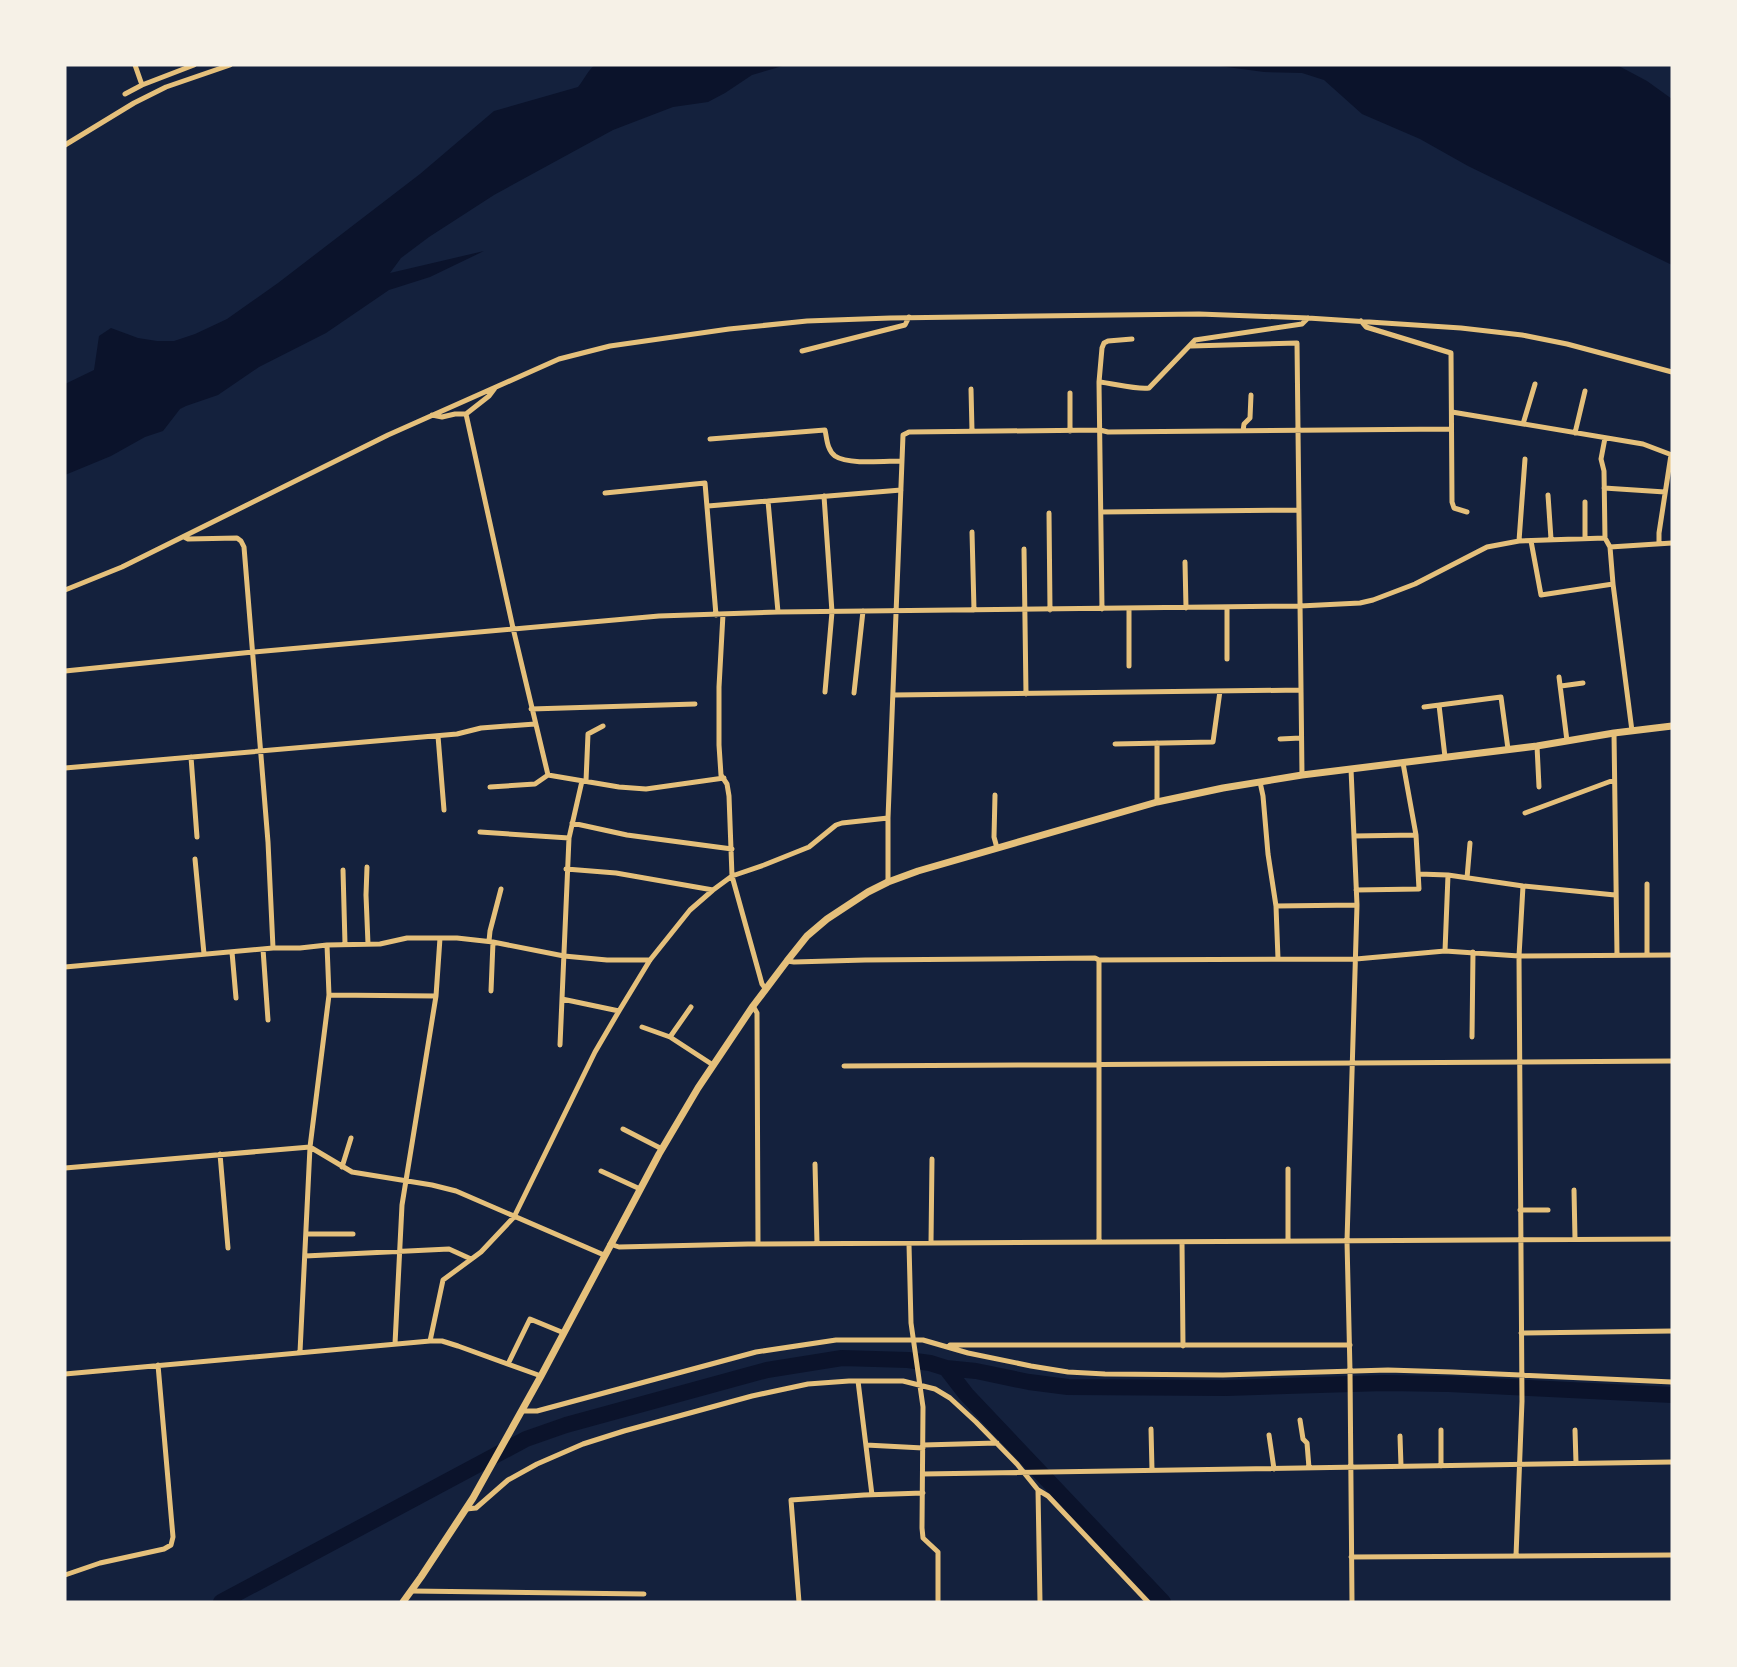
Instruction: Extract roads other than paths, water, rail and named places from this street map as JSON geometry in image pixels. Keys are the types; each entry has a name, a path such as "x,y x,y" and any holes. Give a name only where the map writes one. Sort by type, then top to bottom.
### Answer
{"main road":[{"path":"402,1602 473,1498 662,1149 713,1065 786,961 807,936 848,904 888,882 918,871 1157,802 1302,775 1537,746 1672,726"}],"street":[{"path":"135,65 142,85"},
{"path":"125,94 194,65"},
{"path":"65,145 166,87 230,65"},
{"path":"65,590 122,567 388,435 559,359 610,346 729,329 807,321 909,317 1199,314 1308,318 1461,328 1521,335 1567,344 1672,372"},
{"path":"802,351 905,325 909,317"},
{"path":"1099,382 1149,388 1195,340 1302,324 1308,318"},
{"path":"1361,321 1366,327 1451,353 1452,502 1454,508 1467,512"},
{"path":"1102,609 1099,382 1104,343 1132,339"},
{"path":"1191,346 1297,343 1302,775"},
{"path":"1523,424 1535,384"},
{"path":"432,415 442,417 466,414 497,386"},
{"path":"971,389 972,431"},
{"path":"1575,433 1585,391"},
{"path":"1070,393 1070,430"},
{"path":"1243,430 1244,424 1250,418 1251,395"},
{"path":"1452,412 1643,444 1672,455 1659,544"},
{"path":"466,414 548,775"},
{"path":"888,882 888,818 903,435 909,432 972,431 1451,429"},
{"path":"710,439 825,430 827,444 836,456 845,460 902,460"},
{"path":"1605,438 1601,458 1604,471 1605,538 1610,547 1632,731"},
{"path":"1519,541 1525,459"},
{"path":"605,493 705,483 720,615 719,744 721,775 727,784 732,876 765,988"},
{"path":"1604,488 1665,492"},
{"path":"708,506 901,490"},
{"path":"1548,495 1551,539"},
{"path":"824,496 832,611 825,692"},
{"path":"768,501 778,612"},
{"path":"1585,502 1585,538"},
{"path":"1101,512 1299,510"},
{"path":"1049,513 1050,610"},
{"path":"972,532 974,610"},
{"path":"184,537 237,538 244,549 268,842 273,948"},
{"path":"65,671 659,616 1360,603 1415,584 1487,547 1519,541 1605,538"},
{"path":"1531,541 1541,595 1613,584"},
{"path":"1610,547 1672,543"},
{"path":"1024,548 1026,694"},
{"path":"1185,562 1185,608"},
{"path":"1227,607 1227,659"},
{"path":"1129,608 1129,666"},
{"path":"854,693 863,611"},
{"path":"1559,677 1567,741"},
{"path":"1561,686 1583,683"},
{"path":"893,695 1301,690"},
{"path":"1115,744 1213,742 1220,691"},
{"path":"1424,707 1501,697 1508,749"},
{"path":"531,709 695,704"},
{"path":"1439,705 1445,757"},
{"path":"65,768 438,736 481,728 535,724"},
{"path":"560,1045 569,838 584,781 588,734 603,726"},
{"path":"1614,733 1617,955"},
{"path":"438,736 444,810"},
{"path":"1280,739 1301,738"},
{"path":"1157,743 1157,802"},
{"path":"1537,746 1539,787"},
{"path":"191,757 197,837"},
{"path":"1356,890 1419,889 1416,835 1403,762"},
{"path":"1351,769 1357,905 1347,1241 1352,1602"},
{"path":"490,787 535,784 548,775 646,789 724,778"},
{"path":"1525,813 1614,779"},
{"path":"1260,782 1276,906 1278,959"},
{"path":"995,795 994,837 997,848"},
{"path":"430,1341 443,1280 491,1242 514,1217 595,1052 619,1010 650,960 690,910 732,876 809,847 836,825 888,818"},
{"path":"572,823 627,835 732,849"},
{"path":"481,832 569,838"},
{"path":"1354,836 1416,835"},
{"path":"1467,878 1469,843"},
{"path":"195,859 204,954"},
{"path":"367,867 368,944"},
{"path":"566,869 616,873 713,890"},
{"path":"342,870 345,944"},
{"path":"1419,874 1615,895"},
{"path":"1445,951 1448,875"},
{"path":"1647,884 1647,955"},
{"path":"1516,1556 1522,1398 1519,956 1523,886"},
{"path":"491,991 490,931 501,889"},
{"path":"1276,906 1357,905"},
{"path":"65,967 273,948 380,944 407,938 457,938 564,956 650,960"},
{"path":"395,1344 402,1205 436,996 440,938"},
{"path":"300,1352 310,1147 329,995 327,945"},
{"path":"263,949 268,1020"},
{"path":"786,961 1356,959 1445,951 1519,956 1672,955"},
{"path":"233,952 236,998"},
{"path":"1472,1037 1473,952"},
{"path":"1098,1242 1099,960"},
{"path":"329,995 436,996"},
{"path":"562,999 619,1010"},
{"path":"753,1006 757,1013 758,1244"},
{"path":"670,1037 691,1007"},
{"path":"642,1027 670,1037 713,1065"},
{"path":"844,1066 1672,1061"},
{"path":"623,1129 662,1149"},
{"path":"342,1167 351,1138"},
{"path":"65,1168 310,1147 352,1172 456,1191 604,1255"},
{"path":"220,1154 228,1248"},
{"path":"930,1243 932,1159"},
{"path":"816,1164 817,1244"},
{"path":"1287,1169 1289,1241"},
{"path":"601,1171 640,1189"},
{"path":"1574,1190 1575,1239"},
{"path":"1520,1210 1548,1210"},
{"path":"306,1234 353,1234"},
{"path":"610,1244 619,1247 1672,1239"},
{"path":"1182,1242 1184,1346"},
{"path":"909,1244 913,1341 923,1407 923,1538 938,1552 938,1602"},
{"path":"305,1256 449,1249 471,1259"},
{"path":"508,1364 530,1319 564,1334"},
{"path":"1521,1333 1672,1331"},
{"path":"522,1411 537,1411 768,1350 836,1340 923,1340 968,1353 1031,1366 1080,1372 1223,1375 1452,1372 1672,1382"},
{"path":"65,1374 442,1341 541,1376"},
{"path":"943,1345 1350,1345"},
{"path":"65,1575 100,1563 164,1549 172,1541 158,1366"},
{"path":"858,1381 872,1495"},
{"path":"466,1509 476,1508 508,1480 537,1464 583,1444 624,1431 752,1396 808,1384 858,1381 920,1382 950,1398 976,1422 1038,1490 1048,1496 1148,1602"},
{"path":"1300,1420 1303,1439 1307,1443 1309,1468"},
{"path":"1151,1429 1152,1470"},
{"path":"1441,1430 1441,1466"},
{"path":"1575,1430 1576,1463"},
{"path":"1269,1435 1274,1469"},
{"path":"1400,1436 1401,1466"},
{"path":"866,1446 997,1443"},
{"path":"923,1474 1672,1462"},
{"path":"1038,1490 1040,1602"},
{"path":"799,1602 791,1500 923,1493"},
{"path":"1351,1557 1672,1555"},
{"path":"411,1591 644,1594"},
{"path":"492,1592 492,1602"},
{"path":"628,1594 628,1602"}],"water":[{"path":"595,65 786,65 752,75 708,102 673,107 613,130 494,195 401,258 390,273 484,251 430,277 389,290 326,333 259,367 218,395 180,409 163,431 65,475 65,384 94,370 99,336 111,328 138,338 174,341 227,319 420,174 494,111 578,87"},
{"path":"1212,65 1617,65 1647,81 1672,99 1672,265 1468,166 1420,139 1362,114 1324,80 1302,73 1264,72"}],"waterway":[{"path":"221,1602 526,1439 566,1425 767,1370 842,1358 908,1360 1068,1387 1226,1388 1385,1383 1672,1395"},
{"path":"946,1368 966,1394 1163,1602"}]}
